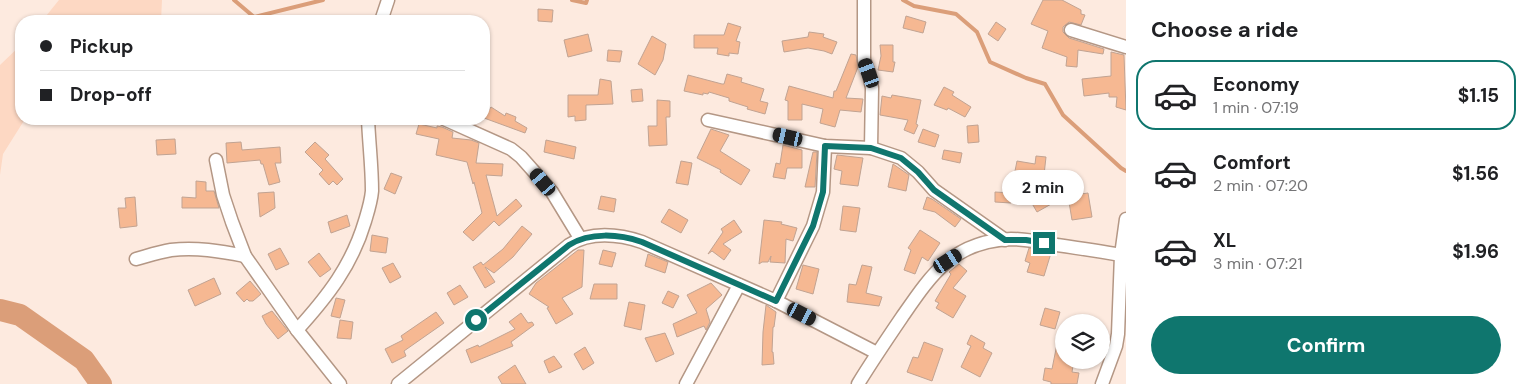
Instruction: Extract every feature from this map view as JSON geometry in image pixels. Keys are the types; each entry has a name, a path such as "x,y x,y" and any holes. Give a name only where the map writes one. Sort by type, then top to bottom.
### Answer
{"street":[{"path":"383,15 388,0"},
{"path":"864,0 864,60 872,88 871,148"},
{"path":"1071,30 1126,47"},
{"path":"708,120 825,146 871,148 901,158 918,172 934,190 1005,240"},
{"path":"297,330 332,290 354,251 362,229 372,192 368,125"},
{"path":"457,125 510,149 521,157 552,192 580,238"},
{"path":"776,301 813,226 823,192 825,146"},
{"path":"216,160 223,195 245,256 297,330 340,384"},
{"path":"1102,384 1116,346 1118,334 1120,255 1126,218"},
{"path":"398,384 569,245 580,238 594,236 633,239 776,301 877,352"},
{"path":"858,384 877,352 934,273 961,252 982,244 1005,240 1026,240 1120,255"},
{"path":"136,260 168,250 190,249 213,250 245,256"},
{"path":"686,384 739,285"}],"shaded area":[{"path":"59,0 162,0 161,15 47,15"},
{"path":"15,51 15,125 21,125 3,154 0,175 0,65"}],"building":[{"path":"1043,0 1062,0 1081,10 1081,14 1085,15 1081,25 1069,22 1063,27 1063,32 1069,38 1104,49 1103,54 1078,50 1077,67 1066,66 1067,57 1042,48 1048,31 1031,24"},
{"path":"538,9 553,10 552,22 538,21"},
{"path":"906,16 926,22 923,33 903,28"},
{"path":"996,22 1006,29 998,41 988,34"},
{"path":"728,23 741,27 736,41 740,42 738,54 729,53 729,56 717,54 718,48 694,48 694,35 724,35"},
{"path":"809,32 824,34 823,37 837,42 832,54 808,48 784,52 782,41 808,37"},
{"path":"588,34 592,51 568,57 564,40"},
{"path":"652,36 666,44 663,60 655,75 638,64"},
{"path":"880,45 893,45 893,62 895,62 893,72 878,70 881,56"},
{"path":"608,50 622,51 620,62 607,61"},
{"path":"1111,52 1124,55 1126,110 1116,107 1117,97 1109,97 1109,93 1084,96 1082,79 1111,76"},
{"path":"851,54 856,55 858,67 846,98 863,99 861,112 840,110 835,127 820,123 823,109 802,104 802,120 788,120 788,101 785,100 789,86 833,98 834,91 836,91"},
{"path":"727,74 742,78 741,82 764,89 760,101 768,103 765,114 747,109 748,107 729,101 729,98 709,92 708,94 703,93 703,95 684,91 688,75 724,84"},
{"path":"600,79 611,81 613,104 586,105 586,120 575,121 575,116 568,117 568,95 598,95"},
{"path":"944,87 954,92 952,95 971,107 965,117 948,108 947,110 934,105"},
{"path":"642,89 643,101 632,102 631,90"},
{"path":"892,95 921,100 916,124 918,125 914,134 904,130 908,120 880,115 882,96 891,98"},
{"path":"657,100 670,101 670,117 666,117 667,145 649,146 648,126 657,126"},
{"path":"491,107 505,116 506,113 516,117 515,121 527,128 525,133 490,120"},
{"path":"419,125 437,128 437,126 453,132 452,138 479,143 476,163 503,164 502,176 486,175 497,216 516,199 522,206 499,226 494,221 473,241 463,232 482,213 467,162 436,155 439,139 416,134"},
{"path":"978,125 979,142 968,143 967,126"},
{"path":"711,129 729,135 720,151 750,170 741,185 720,172 721,170 697,158"},
{"path":"923,129 939,135 935,147 918,142"},
{"path":"175,139 176,154 157,155 156,140"},
{"path":"546,140 576,147 574,159 544,152"},
{"path":"241,142 242,150 280,147 281,163 275,163 280,182 269,185 260,160 227,163 226,143"},
{"path":"315,142 329,155 325,159 343,179 337,185 333,181 329,185 319,174 323,170 305,152"},
{"path":"783,145 802,150 802,168 787,168 785,179 773,177 776,163 780,164"},
{"path":"944,150 962,153 960,163 942,159"},
{"path":"813,152 817,152 815,187 805,187"},
{"path":"837,155 863,158 858,186 840,184 842,171 834,169"},
{"path":"1036,156 1046,157 1044,175 1015,171 1017,161 1035,164"},
{"path":"681,161 692,163 688,185 676,183"},
{"path":"893,164 909,175 906,191 888,187"},
{"path":"391,173 402,177 395,194 384,189"},
{"path":"196,181 206,182 206,191 214,191 219,208 182,208 182,197 196,198"},
{"path":"1046,190 1053,203 1037,212 1030,200"},
{"path":"274,192 275,208 260,217 258,193"},
{"path":"995,192 1012,193 1011,203 995,202"},
{"path":"1088,193 1092,217 1072,220 1068,196"},
{"path":"601,196 616,199 614,212 598,209"},
{"path":"135,197 137,226 120,228 118,208 126,208 125,198"},
{"path":"927,197 961,219 955,227 935,212 923,209"},
{"path":"843,206 860,208 856,232 840,230"},
{"path":"669,209 688,220 681,233 661,222"},
{"path":"347,215 350,226 331,233 328,222"},
{"path":"734,220 742,232 723,244 731,250 724,260 712,251 708,254 723,232 721,229"},
{"path":"764,220 782,222 781,224 797,228 793,241 786,239 785,263 770,262 771,256 768,262 759,264"},
{"path":"522,226 532,234 513,257 494,273 485,267 495,282 485,288 473,267 481,262 483,265 503,249"},
{"path":"920,230 940,243 928,261 922,257 915,274 904,270 911,250 908,248"},
{"path":"372,235 388,238 386,253 370,251"},
{"path":"280,248 289,264 276,270 268,254"},
{"path":"1029,248 1051,253 1044,276 1027,272 1030,263 1025,261"},
{"path":"578,250 584,250 582,287 562,298 573,314 556,324 547,308 549,307 529,294 536,283"},
{"path":"603,250 616,253 612,267 599,264"},
{"path":"319,253 331,269 320,277 308,262"},
{"path":"648,254 668,262 665,273 645,266"},
{"path":"393,263 401,277 390,283 382,268"},
{"path":"959,264 967,271 953,288 966,296 953,318 936,308 939,303 935,301 951,274 949,272"},
{"path":"803,265 819,269 813,294 796,289"},
{"path":"862,265 872,267 866,293 882,297 879,306 847,302 849,284 856,285"},
{"path":"214,278 221,294 195,306 188,290"},
{"path":"250,281 261,294 253,301 247,299 244,302 236,293"},
{"path":"711,283 722,295 706,309 710,322 706,330 704,326 677,337 673,324 697,313 687,295"},
{"path":"594,284 617,284 617,299 590,299"},
{"path":"460,285 468,297 454,305 447,293"},
{"path":"668,291 679,296 673,308 662,303"},
{"path":"336,298 345,300 340,318 331,316"},
{"path":"629,302 645,305 641,330 624,326"},
{"path":"766,305 776,312 772,352 774,364 762,365 763,332"},
{"path":"1045,308 1060,312 1059,314 1055,314 1055,329 1040,325"},
{"path":"272,311 288,331 278,339 262,316"},
{"path":"436,312 444,323 404,351 406,356 392,363 385,349 403,340 401,336"},
{"path":"521,313 528,323 532,322 534,325 511,342 513,346 471,363 466,350 478,345 479,347 515,329 509,322"},
{"path":"340,320 353,322 351,339 337,338"},
{"path":"665,333 674,354 656,362 645,338"},
{"path":"971,335 985,343 983,348 992,353 980,377 961,367 971,346 967,344"},
{"path":"924,342 943,349 932,381 907,372 913,357 918,358"},
{"path":"585,347 594,363 583,370 574,354"},
{"path":"1055,354 1055,369 1072,369 1072,372 1079,373 1077,384 1051,384 1051,382 1043,380 1045,368 1052,369"},
{"path":"554,356 562,367 549,373 544,361"},
{"path":"515,365 526,384 502,384 498,377"}],"waterway":[{"path":"234,0 252,15"},
{"path":"262,15 323,0"},
{"path":"572,0 586,3 587,0"},
{"path":"903,0 914,6 956,14 977,32 990,62 1045,84 1063,115 1126,171"},
{"path":"0,310 20,315 84,360 101,384"}],"route":[{"path":"476,320 569,245 586,236 626,237 642,242 776,301 813,226 823,192 825,146 871,148 901,158 909,163 934,190 1005,240 1013,239 1044,243"}]}
